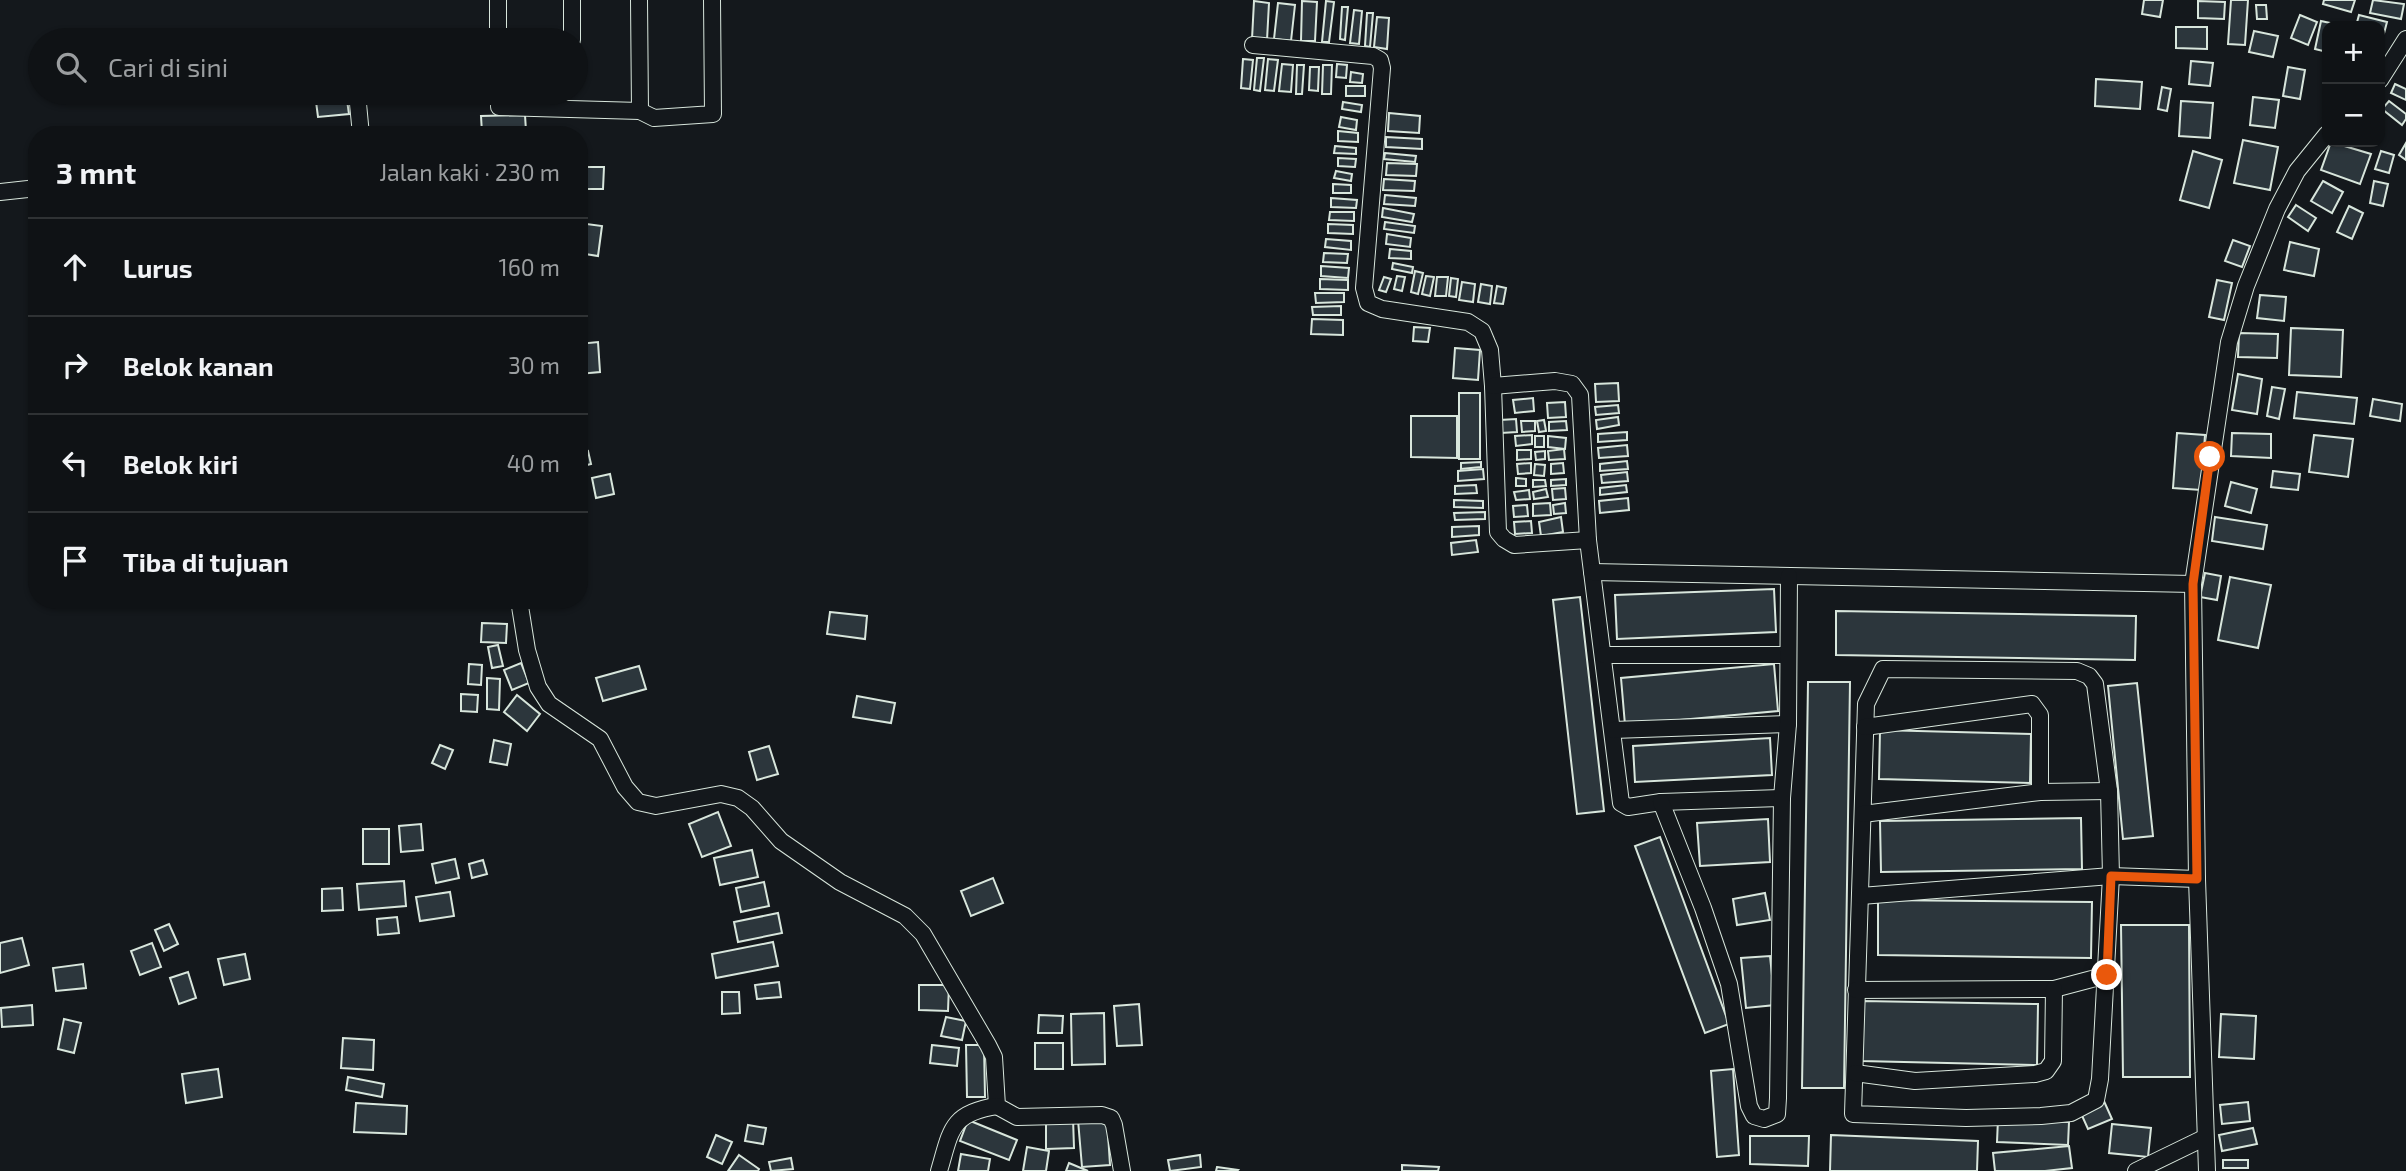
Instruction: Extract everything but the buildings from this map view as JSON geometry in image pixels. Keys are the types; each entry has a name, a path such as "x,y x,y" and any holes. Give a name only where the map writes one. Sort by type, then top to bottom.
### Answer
{"street":[{"path":"494,28 498,0"},
{"path":"572,0 572,28"},
{"path":"639,0 640,111"},
{"path":"588,103 640,111 654,118 713,114 712,0"},
{"path":"2385,72 2406,39"},
{"path":"1253,45 1373,56 1380,61 1382,68 1364,288 1368,303 1382,309 1468,322 1482,331 1490,349 1493,386 1498,532 1504,540 1514,545 1588,540"},
{"path":"358,105 360,126"},
{"path":"499,105 520,105"},
{"path":"2207,1171 2197,879 2193,584 2229,342 2246,286 2277,209 2297,171 2322,140"},
{"path":"0,192 28,189"},
{"path":"1493,386 1555,381 1572,384 1580,396 1588,540 1621,803 1628,807 1661,802 1782,799"},
{"path":"1592,572 2193,584"},
{"path":"1661,802 1703,908 1729,984 1749,1106 1754,1116 1764,1119 1777,1115 1782,799 1788,724 1789,576"},
{"path":"520,609 527,650 538,687 549,704 600,739 625,787 638,802 656,806 721,794 738,798 752,808 781,841 840,882 905,916 923,934 994,1058 997,1106"},
{"path":"1604,655 1788,655"},
{"path":"1883,669 2077,671 2089,676 2095,684 2109,791 2111,876 2107,975 2100,1079 2096,1100 2071,1113 1966,1118 1853,1114 1866,727 1866,704 1883,669"},
{"path":"1866,727 2032,704 2040,715 2040,792"},
{"path":"1613,730 1788,724"},
{"path":"1863,814 2040,792 2109,791"},
{"path":"1861,896 2111,876 2197,879"},
{"path":"1856,990 2054,989 2107,975"},
{"path":"1855,1073 1915,1081 2035,1074 2046,1071 2053,1061 2054,989"},
{"path":"939,1171 952,1128 976,1109 997,1106 1017,1117 1101,1115 1111,1118 1122,1171"},
{"path":"2136,1171 2204,1138"}],"route":[{"path":"2107,975 2111,876 2164,880 2197,879 2193,584 2210,457"}]}
